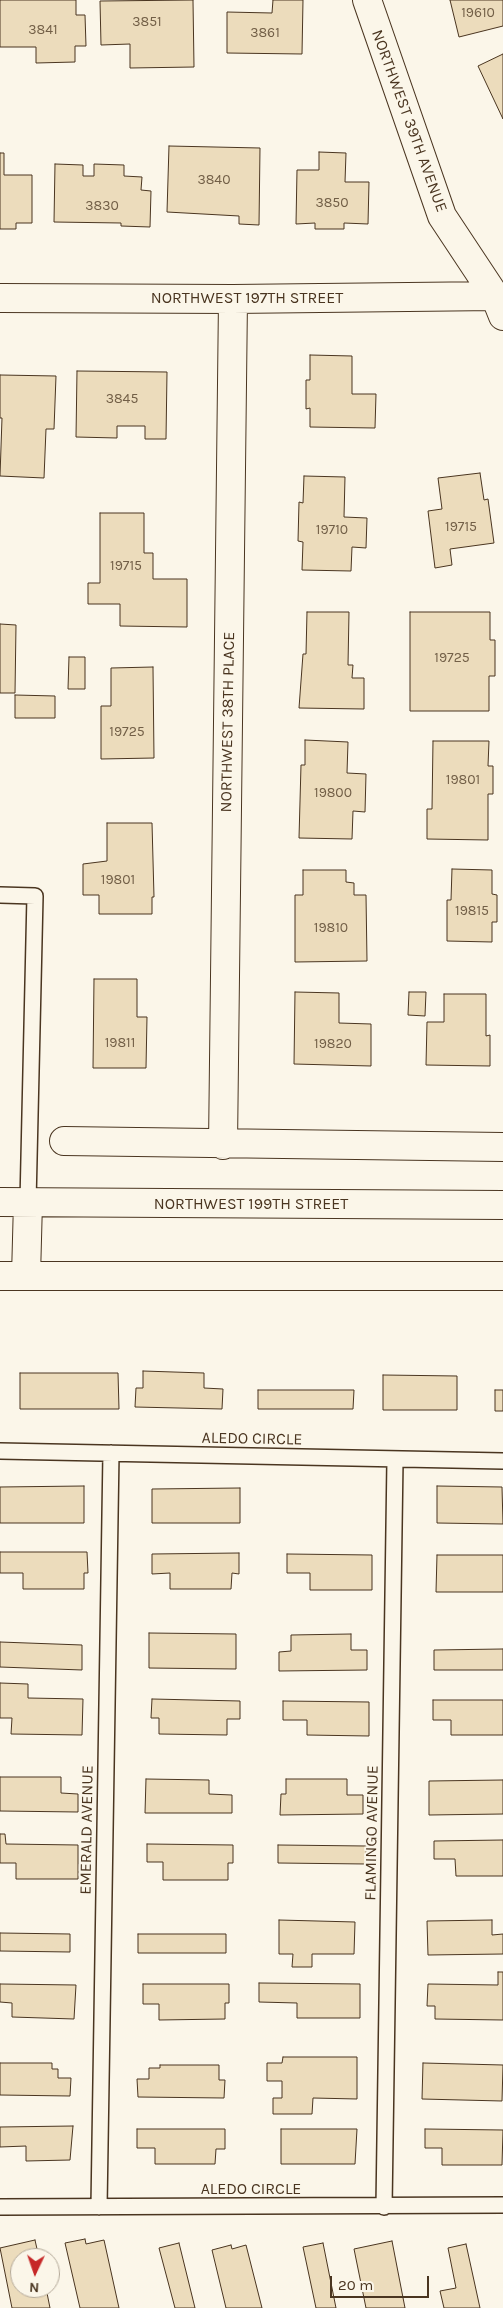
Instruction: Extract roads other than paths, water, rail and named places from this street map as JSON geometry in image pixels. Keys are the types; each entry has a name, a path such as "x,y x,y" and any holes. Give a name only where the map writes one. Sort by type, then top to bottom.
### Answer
{"street":[{"name":"NORTHWEST 39TH AVENUE","path":"367,0 442,216 499,306"},
{"name":"NORTHWEST 197TH STREET","path":"0,298 233,299 499,306"},
{"name":"NORTHWEST 38TH PLACE","path":"223,1145 233,299"},
{"path":"64,1141 223,1145 503,1147"},
{"name":"NORTHWEST 199TH STREET","path":"0,1202 503,1205"},
{"path":"28,1202 13,1276 503,1276"}],"lane":[{"path":"0,895 35,896 28,1202"},
{"name":"ALEDO CIRCLE","path":"0,1451 503,1461"},
{"name":"EMERALD AVENUE","path":"99,2207 111,1452"},
{"name":"FLAMINGO AVENUE","path":"384,2207 395,1460"},
{"name":"ALEDO CIRCLE","path":"0,2207 384,2207 503,2205"}]}
